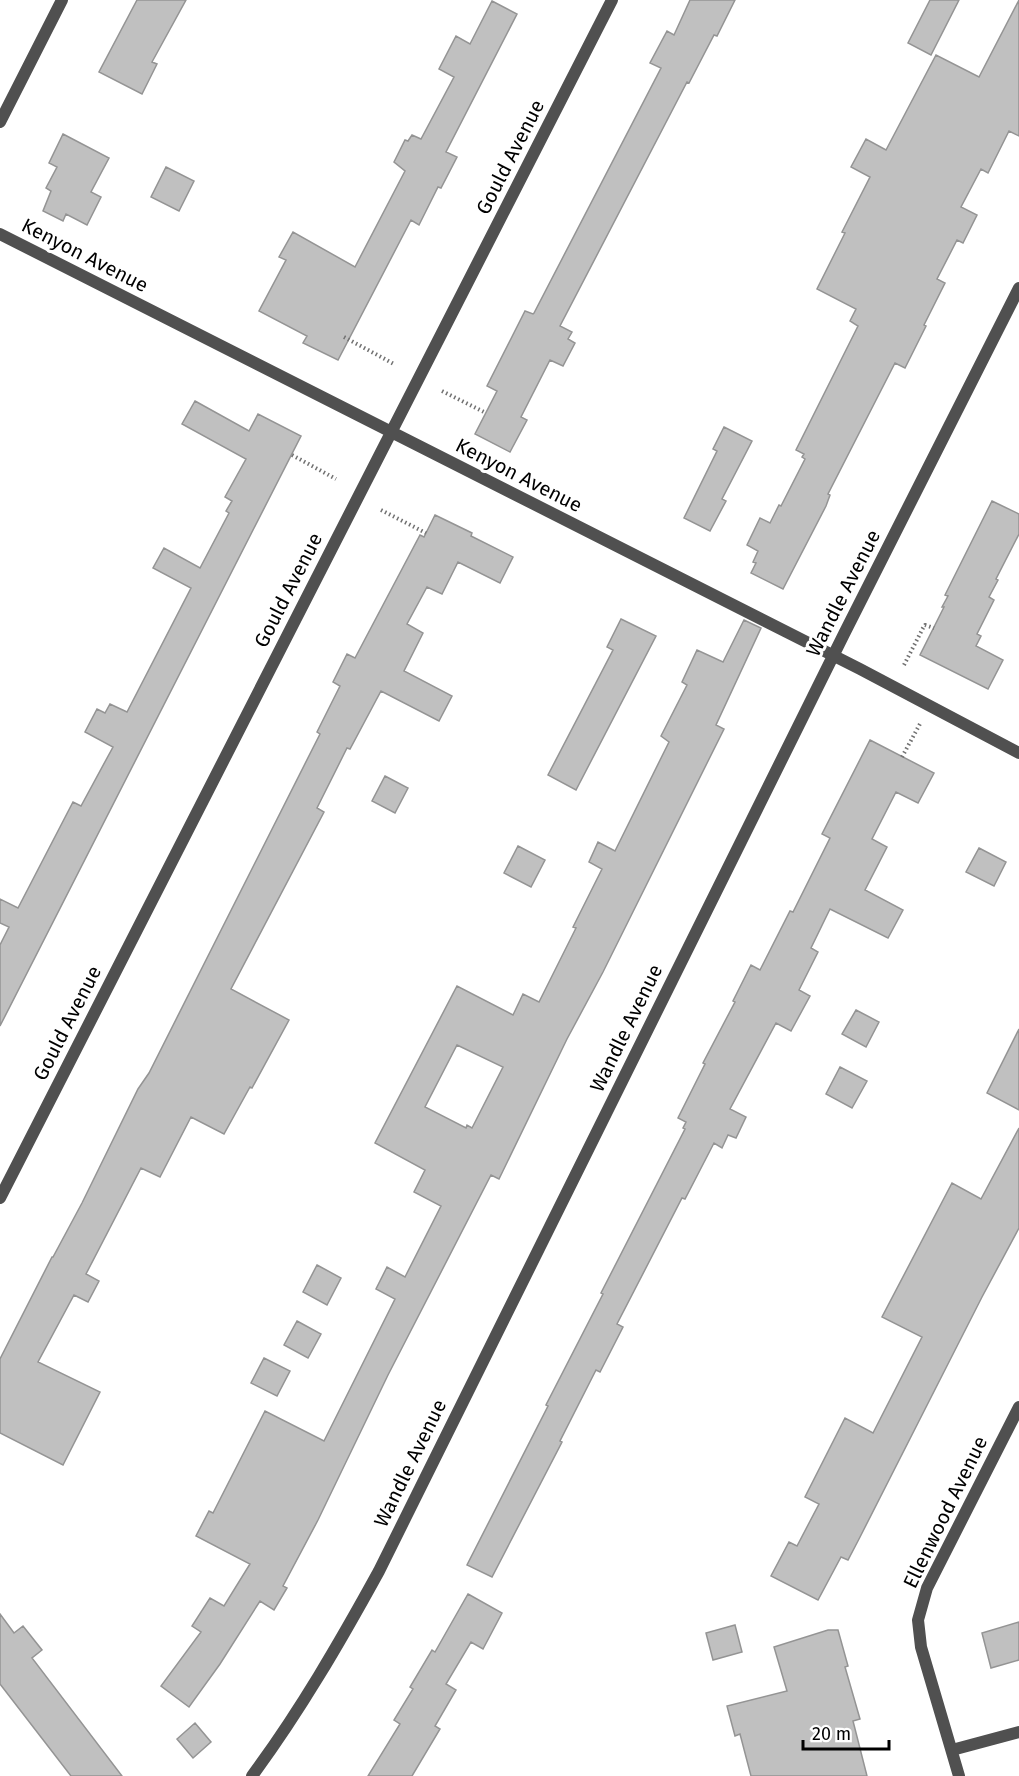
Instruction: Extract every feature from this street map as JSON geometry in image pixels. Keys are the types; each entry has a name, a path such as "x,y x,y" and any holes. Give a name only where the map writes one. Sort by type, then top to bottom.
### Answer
{"street":[{"path":"0,122 62,0"},
{"name":"Gould Avenue","path":"0,1198 612,0"},
{"name":"Kenyon Avenue","path":"0,234 833,656 1019,753"},
{"name":"Wandle Avenue","path":"252,1776 285,1731 338,1647 379,1570 833,656 1019,288"},
{"name":"Ellenwood Avenue","path":"958,1776 921,1647 918,1620 927,1588 1019,1407"},
{"path":"952,1750 1019,1732"}],"path":[{"path":"344,337 394,364"},
{"path":"442,391 486,413"},
{"path":"292,455 336,479"},
{"path":"381,510 426,533"},
{"path":"904,665 925,625 934,628"},
{"path":"902,757 930,706"}],"building":[{"path":"137,0 186,0 152,62 157,64 142,94 99,72"},
{"path":"690,0 735,0 717,36 714,35 689,83 687,82 560,326 572,332 568,339 575,343 563,366 550,360 521,417 527,420 510,452 475,434 497,391 487,386 525,311 534,313 661,68 650,63 667,31 674,35"},
{"path":"930,0 959,0 931,55 908,43"},
{"path":"1019,0 1019,136 1009,131 988,173 981,169 961,207 977,215 963,243 957,240 937,279 945,283 924,325 926,326 905,368 895,363 828,494 830,495 826,506 783,589 751,573 758,551 747,545 760,518 770,523 805,459 802,457 804,454 796,450 858,326 850,321 856,309 817,289 870,177 851,167 866,139 886,150 936,55 979,77"},
{"path":"492,1 517,14 446,152 457,157 441,188 438,187 419,225 411,220 338,360 303,343 307,336 259,311 286,260 279,257 293,232 355,267 405,171 394,162 405,140 408,141 412,135 421,139 454,77 439,69 456,36 470,44"},
{"path":"63,134 109,158 91,192 101,197 87,225 66,214 63,221 43,211 51,191 46,188 57,167 49,163"},
{"path":"166,167 194,181 179,211 151,197"},
{"path":"195,401 249,431 258,414 301,436 0,1026 0,945 9,927 0,923 0,899 18,908 73,802 81,806 113,747 85,732 97,709 105,713 110,704 127,712 191,588 153,568 164,548 200,568 229,513 226,511 232,501 225,497 246,459 182,424"},
{"path":"724,427 752,441 722,499 726,501 710,531 684,518 717,451 713,449"},
{"path":"992,501 1019,514 1019,534 996,579 998,580 989,597 994,600 977,634 981,636 976,646 1003,660 988,689 920,655 944,607 942,607 948,596 945,595"},
{"path":"435,515 513,557 500,583 458,562 442,594 427,587 407,624 423,633 404,671 452,696 439,721 381,691 350,749 347,748 317,808 324,812 231,989 289,1020 224,1134 191,1117 160,1177 141,1168 86,1274 99,1281 88,1302 74,1295 38,1362 100,1392 63,1465 0,1433 0,1359 82,1203 138,1089 149,1073 320,734 317,732 340,686 333,682 347,654 355,658 420,535 424,537"},
{"path":"621,619 656,636 576,790 548,775 613,650 607,647"},
{"path":"744,620 761,628 716,725 724,729 499,1179 491,1175 388,1375 318,1520 283,1586 287,1588 274,1610 260,1601 220,1664 189,1707 161,1686 201,1632 192,1626 210,1598 224,1606 250,1564 196,1536 209,1511 213,1513 265,1411 324,1441 395,1299 376,1289 387,1267 405,1277 441,1206 414,1192 425,1170 375,1143 457,986 513,1015 523,994 539,1002 602,869 589,862 598,842 615,851 669,742 661,736 687,685 682,682 697,650 723,662","holes":["457,1045 503,1067 472,1128 467,1125 466,1128 425,1107"]},
{"path":"870,740 934,773 918,803 896,792 872,839 887,847 865,890 903,910 888,938 830,909 811,948 818,952 799,990 810,996 791,1031 776,1023 730,1109 746,1117 736,1138 728,1135 722,1148 714,1143 685,1199 682,1198 617,1324 623,1327 600,1372 596,1370 560,1441 562,1442 492,1577 467,1565 685,1129 683,1128 686,1122 678,1118 705,1064 703,1063 735,1002 733,1001 751,965 760,970 790,911 793,912 830,838 822,834"},
{"path":"385,776 408,788 395,813 372,801"},
{"path":"518,846 545,860 531,887 504,873"},
{"path":"979,848 1006,862 994,886 966,872"},
{"path":"856,1010 879,1022 866,1047 842,1034"},
{"path":"1019,1029 1019,1110 987,1093"},
{"path":"840,1067 867,1081 852,1108 826,1094"},
{"path":"1019,1128 1019,1228 848,1560 841,1557 818,1600 771,1576 789,1542 797,1546 819,1504 805,1497 845,1418 873,1433 922,1337 882,1317 952,1183 981,1199"},
{"path":"317,1265 341,1278 327,1305 303,1292"},
{"path":"297,1321 321,1334 308,1358 284,1345"},
{"path":"264,1358 290,1371 277,1396 251,1383"},
{"path":"468,1594 502,1613 483,1649 471,1642 446,1684 456,1690 435,1726 440,1729 412,1776 368,1776 400,1724 394,1720 413,1689 410,1687 432,1650 435,1652"},
{"path":"0,1614 14,1633 23,1626 42,1650 32,1658 122,1776 71,1776 0,1684"},
{"path":"1019,1622 1019,1660 991,1668 982,1633"},
{"path":"735,1625 742,1652 713,1660 706,1633"},
{"path":"828,1630 838,1630 848,1666 845,1667 860,1719 853,1721 867,1776 751,1776 740,1734 735,1736 727,1706 787,1691 774,1647"},
{"path":"195,1723 211,1742 193,1758 177,1739"}]}
